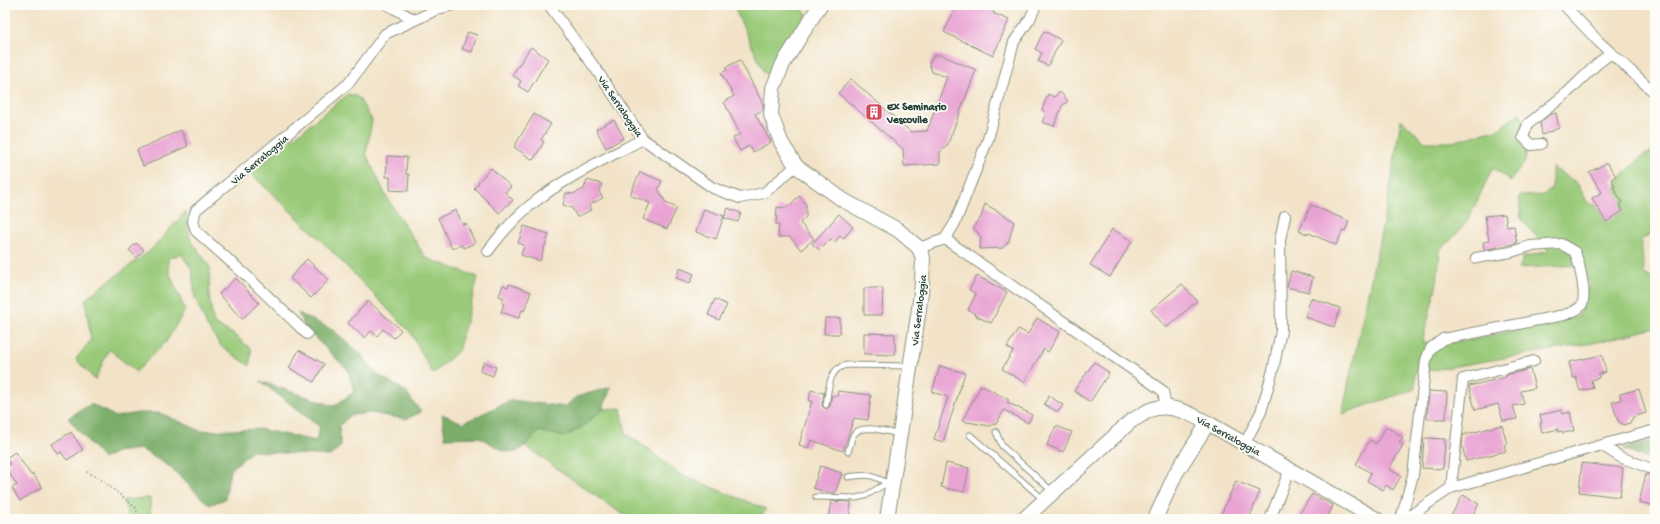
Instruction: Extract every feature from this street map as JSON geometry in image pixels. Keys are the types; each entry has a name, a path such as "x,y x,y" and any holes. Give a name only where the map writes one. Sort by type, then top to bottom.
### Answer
{"main road":[{"path":"820,5 783,64 773,88 771,115 781,142 796,166 843,200 898,230 919,248"},
{"name":"Via Serraloggia","path":"887,519 890,484 911,366 922,283 923,258 919,248"},
{"name":"Via Serraloggia","path":"1024,519 1131,421 1151,409 1166,407 1189,413 1208,423 1376,519"},
{"path":"1155,519 1176,473 1208,423"}],"street":[{"path":"388,5 415,20"},
{"name":"Via Serraloggia","path":"307,334 249,278 196,231 193,221 196,210 349,84 385,34 438,9 453,5"},
{"name":"Via Serraloggia","path":"549,5 598,72 643,139 713,188 740,198 764,193 796,166"},
{"path":"919,248 945,238 955,223 988,139 1014,42 1030,19 1036,5"},
{"path":"1564,5 1611,53 1655,93"},
{"path":"1541,144 1531,145 1523,136 1528,124 1611,53"},
{"path":"488,250 506,228 531,204 570,176 643,139"},
{"path":"1245,443 1261,412 1273,370 1281,330 1280,240 1285,216"},
{"path":"945,238 1163,391 1166,407"},
{"path":"1401,519 1413,475 1423,378 1426,360 1431,348 1443,339 1564,315 1573,312 1582,305 1584,296 1576,252 1561,244 1530,246 1511,252 1476,258"},
{"path":"1451,488 1463,379 1534,361"},
{"path":"1404,519 1451,488 1655,430"},
{"path":"1603,446 1620,457 1655,470"},
{"path":"1270,519 1290,469"}],"lane":[{"path":"826,405 830,379 834,371 840,366 847,364 911,366"},
{"path":"848,452 855,434 863,428 900,434"},
{"path":"996,432 1002,446 1049,496"},
{"path":"970,435 1049,496"},
{"path":"848,477 866,474 890,484"},
{"path":"816,497 856,498 865,496 890,484"}],"path":[{"path":"87,472 102,480 136,508 139,519"}],"green space":[{"path":"733,5 799,5 807,15 772,80 764,72"},
{"path":"348,94 358,97 372,120 366,154 387,198 426,258 478,277 458,351 433,374 411,333 319,238 250,173"},
{"path":"1520,112 1528,138 1525,162 1510,181 1493,167 1468,220 1453,238 1440,250 1437,283 1422,343 1472,340 1579,316 1589,284 1582,265 1519,268 1524,257 1549,251 1521,219 1519,196 1544,195 1552,188 1552,167 1577,183 1588,203 1607,209 1619,179 1644,155 1655,151 1655,232 1641,239 1644,274 1655,280 1655,328 1593,343 1415,373 1415,389 1342,414 1388,200 1401,119 1425,142 1452,142 1499,129"},
{"path":"186,211 190,239 210,267 209,296 214,324 233,334 251,349 250,366 221,346 207,326 195,298 192,269 181,254 168,258 169,272 185,310 166,342 136,372 109,349 95,380 76,359 91,340 85,299 151,250"},
{"path":"298,313 333,330 359,352 377,374 405,391 421,412 406,419 370,413 351,415 339,426 341,446 330,456 252,451 230,470 225,499 209,505 170,467 141,449 117,452 103,459 68,418 91,404 116,417 138,413 160,413 201,431 259,429 316,441 320,427 260,381 334,406 354,392 348,370 306,329"},
{"path":"611,387 603,409 582,427 564,437 539,431 517,452 504,451 479,437 445,438 442,414 463,423 511,400 565,407 576,397"},
{"path":"621,408 626,434 648,449 679,474 766,509 760,519 631,519 610,506 525,446 539,430 564,437 582,427 603,409"},
{"path":"1655,440 1655,462 1624,449"},
{"path":"150,498 151,519 129,519 123,500"}],"building":[{"path":"957,5 997,5 993,13 1009,20 993,56 944,32"},
{"path":"1044,31 1061,40 1048,66 1038,61 1042,53 1035,49"},
{"path":"468,32 477,35 472,52 462,49"},
{"path":"531,47 548,59 528,92 518,86 521,81 512,75"},
{"name":"Ex Seminario Vescovile","path":"934,55 941,55 976,70 947,146 940,152 940,164 904,166 903,149 838,93 851,79 911,132 927,131 947,77 932,72 929,63"},
{"path":"740,60 763,104 763,110 755,114 771,142 753,152 749,146 740,151 733,138 740,134 724,102 734,96 721,73 727,70 726,67"},
{"path":"1060,92 1068,101 1062,106 1054,126 1042,122 1046,113 1042,110 1048,94 1054,97"},
{"path":"1556,113 1559,128 1542,135 1540,123 1549,115"},
{"path":"534,114 551,124 541,140 544,142 533,160 514,147"},
{"path":"614,120 624,138 606,148 596,129"},
{"path":"181,130 188,146 143,166 137,150"},
{"path":"387,156 407,157 406,174 409,174 408,191 390,190 390,177 386,177"},
{"path":"1607,163 1616,176 1611,179 1615,186 1613,187 1622,202 1619,204 1623,211 1606,222 1592,198 1602,192 1589,172"},
{"path":"491,168 511,187 505,192 513,200 499,213 474,188"},
{"path":"640,172 662,181 658,189 666,203 677,208 667,229 643,219 650,203 630,195"},
{"path":"587,180 602,184 599,192 603,198 589,205 591,210 577,217 572,208 563,205 566,193 573,194 584,189"},
{"path":"799,196 806,204 806,217 800,223 814,239 801,250 790,237 778,237 779,225 776,225 777,207 787,208"},
{"path":"985,204 1014,221 1009,241 1003,248 980,249 981,237 973,227 981,217"},
{"path":"1311,205 1349,221 1345,231 1343,230 1336,245 1309,233 1299,231"},
{"path":"728,208 741,213 738,222 724,218"},
{"path":"704,209 724,216 716,239 696,232"},
{"path":"456,210 463,225 466,223 475,243 464,248 462,245 452,249 438,218"},
{"path":"839,214 853,227 843,239 840,236 835,242 831,239 820,250 812,244"},
{"path":"1505,214 1507,227 1514,226 1517,243 1484,250 1483,242 1489,241 1485,216"},
{"path":"524,226 549,234 540,261 521,255 524,245 518,243"},
{"path":"1112,229 1132,241 1110,277 1090,265"},
{"path":"136,243 144,250 137,258 129,250"},
{"path":"307,259 329,280 311,298 290,278"},
{"path":"680,268 694,274 690,283 676,278"},
{"path":"1291,271 1313,277 1309,292 1287,287"},
{"path":"977,276 1007,292 991,323 974,315 975,314 968,310 976,294 969,290"},
{"path":"236,278 259,303 242,319 219,294"},
{"path":"509,284 531,292 524,311 522,310 519,318 501,312 504,298 499,296 503,285 508,287"},
{"path":"1182,284 1197,301 1166,328 1151,310"},
{"path":"864,288 883,288 882,315 864,315"},
{"path":"1311,298 1340,308 1334,327 1305,317"},
{"path":"715,299 727,305 719,320 708,315"},
{"path":"368,301 401,330 394,338 383,329 377,336 371,331 365,338 348,323"},
{"path":"825,318 840,318 840,334 824,334"},
{"path":"1037,318 1060,332 1048,352 1044,349 1024,382 1002,369 1013,351 1007,347 1018,329 1028,334"},
{"path":"864,333 895,334 895,355 864,354"},
{"path":"299,350 324,364 314,382 289,368"},
{"path":"1602,355 1606,372 1598,374 1599,378 1591,380 1593,388 1580,391 1576,377 1573,378 1569,362"},
{"path":"484,362 496,367 493,376 480,371"},
{"path":"1094,362 1109,373 1090,402 1074,391"},
{"path":"940,366 965,373 943,442 934,439 948,397 932,392"},
{"path":"1530,369 1535,388 1521,391 1524,404 1513,406 1517,419 1503,421 1498,404 1475,410 1469,386 1506,377 1506,375"},
{"path":"981,385 1009,400 1007,402 1032,415 1028,423 1004,410 997,423 989,426 962,421"},
{"path":"1639,389 1646,413 1633,417 1630,423 1624,425 1618,421 1612,402 1621,400 1620,394"},
{"path":"811,390 824,393 822,406 826,409 830,406 832,395 837,397 838,391 871,395 868,420 854,418 843,451 811,440 808,448 799,445 812,401 809,401"},
{"path":"1429,391 1447,392 1446,419 1427,419"},
{"path":"1049,396 1063,405 1058,412 1044,404"},
{"path":"1562,410 1563,414 1570,412 1574,431 1563,433 1562,431 1558,432 1558,429 1542,433 1540,415"},
{"path":"1502,425 1507,444 1504,445 1506,451 1466,461 1462,445 1463,435"},
{"path":"1056,426 1072,432 1063,452 1047,445"},
{"path":"1386,427 1403,437 1399,442 1403,445 1389,469 1401,476 1393,490 1386,485 1383,490 1367,481 1371,473 1356,464 1370,440 1376,444"},
{"path":"71,432 83,450 67,460 61,452 58,454 52,444"},
{"path":"1424,438 1445,439 1443,469 1422,468"},
{"path":"15,452 31,475 33,474 42,487 20,501 12,488 17,485 5,467 10,464 6,458"},
{"path":"946,463 969,468 964,492 941,487"},
{"path":"1582,463 1623,468 1620,497 1579,492"},
{"path":"820,466 842,473 835,493 829,493 813,488"},
{"path":"1646,474 1655,477 1655,506 1639,502"},
{"path":"1236,481 1260,491 1249,519 1219,519"},
{"path":"1312,494 1333,505 1327,519 1296,519"},
{"path":"1463,495 1479,504 1470,519 1449,519"},
{"path":"831,501 851,502 849,519 828,519"}],"place":[{"name":"Ex Seminario Vescovile","path":"874,112"}]}
